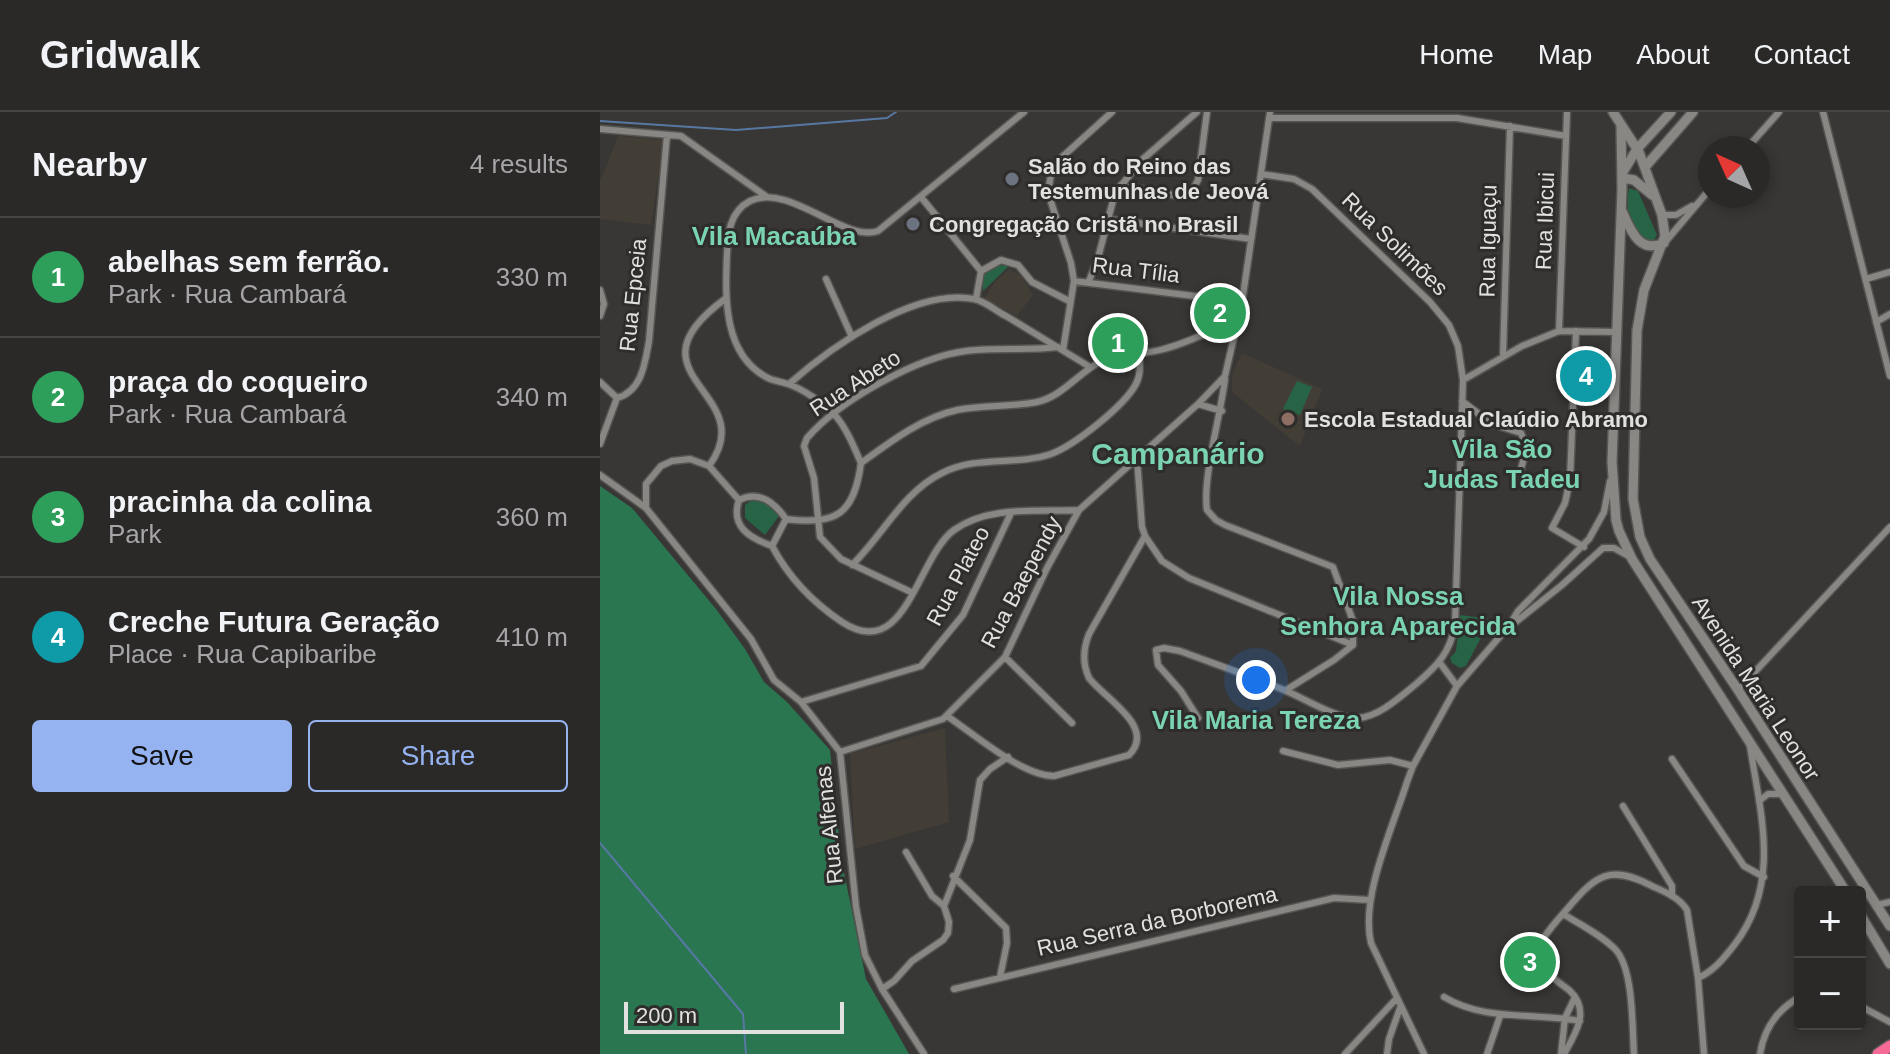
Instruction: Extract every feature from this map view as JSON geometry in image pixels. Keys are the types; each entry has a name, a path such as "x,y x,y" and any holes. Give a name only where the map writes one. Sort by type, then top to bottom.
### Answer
{"highway":[{"path":"1878,1054 1890,1046"}],"street":[{"path":"600,129 681,136 767,197 796,205 864,234 878,231 1024,112"},
{"path":"1060,348 1074,281 1051,202 1051,174 1061,158 1112,112"},
{"path":"1089,281 1110,207 1121,185 1163,139 1197,112"},
{"path":"1121,185 1183,197 1190,195 1198,180 1207,112"},
{"name":"Rua Ibicui","path":"1559,331 1567,112"},
{"path":"1613,112 1645,167 1662,215 1664,243"},
{"path":"1655,197 1634,180 1622,176 1637,149 1671,112"},
{"path":"1645,167 1693,112"},
{"path":"1758,136 1779,112"},
{"path":"1822,113 1890,376"},
{"path":"1353,645 1353,621 1333,567 1225,525 1210,514 1206,505 1225,376 1242,302 1270,115 1436,117 1566,136"},
{"name":"Rua Iguaçu","path":"1503,356 1510,126"},
{"name":"Avenida Maria Leonor","path":"1621,126 1612,462 1619,531 1632,559 1842,886"},
{"name":"Rua Epceia","path":"600,444 617,398 627,395 635,387 644,367 649,341 667,135"},
{"name":"Rua Solimões","path":"1261,174 1294,179 1312,189 1430,302 1455,336 1463,380 1455,625 1449,650 1440,663"},
{"path":"739,500 749,495 759,496 769,501 786,519 817,523 836,516 846,506 854,494 861,463 835,415 789,384 772,380 746,362 736,340 725,299 729,231 733,217 741,207 752,200 767,197"},
{"path":"921,197 981,271 976,299"},
{"path":"1662,215 1676,215 1698,201"},
{"path":"1621,208 1639,242 1651,246 1664,243 1698,203"},
{"path":"1109,219 1251,239"},
{"name":"Avenida Maria Leonor","path":"1664,243 1639,310 1633,499 1640,537 1650,559 1890,926"},
{"path":"981,271 1001,260 1010,261 1018,265 1032,282 1069,301"},
{"path":"1866,279 1890,272"},
{"path":"826,279 852,337"},
{"name":"Rua Tília","path":"1074,281 1242,302"},
{"path":"600,290 604,304 600,316"},
{"path":"709,466 723,438 721,420 686,364 684,350 689,334 698,321 725,299"},
{"path":"789,384 852,337 919,304 941,299 976,299 1090,367"},
{"path":"1876,322 1890,314"},
{"path":"861,463 917,426 942,414 960,409 1037,402 1054,396 1090,367 1115,356 1176,345 1239,319"},
{"path":"1463,380 1503,356 1559,331 1617,332"},
{"path":"1576,331 1570,480 1565,503 1552,528 1584,547"},
{"name":"Rua Abeto","path":"817,523 814,478 804,446 814,430 902,371 933,358 966,351 1060,348"},
{"path":"852,565 872,546 907,499 923,484 943,473 981,461 1023,459 1052,453 1079,437 1129,395 1138,380 1139,354"},
{"name":"Rua Baependy","path":"840,752 947,716 1005,657 1047,568 1079,510 1225,376"},
{"path":"600,382 617,398"},
{"path":"1462,401 1492,424 1521,433 1526,455 1516,483"},
{"path":"1198,404 1222,411"},
{"path":"1137,458 1140,516 1145,536 1162,561 1189,578 1353,645"},
{"path":"646,508 646,484 661,466 690,459 709,466 739,500 737,519 740,528 748,536 772,546 788,573 810,598 848,626 863,630 885,628 898,618 936,549 955,529 986,514 1079,510"},
{"path":"1424,1054 1371,943 1367,928 1370,900 1413,766 1457,686 1509,626 1518,611 1584,547 1604,512 1612,462"},
{"name":"Rua Alfenas","path":"600,475 646,508 751,639 774,680 801,702 840,752 856,907 865,955 882,989 924,1054"},
{"name":"Rua Plateo","path":"801,702 921,666 963,615 1011,513"},
{"path":"772,546 786,519"},
{"path":"817,523 820,537 829,549 852,565 913,593"},
{"path":"1738,690 1890,527"},
{"path":"947,716 1036,773 1054,776 1123,758 1134,750 1138,740 1135,725 1089,678 1085,670 1084,651 1089,634 1145,536"},
{"path":"1509,626 1603,548 1614,548 1632,559"},
{"path":"1678,628 1690,618"},
{"path":"1286,690 1353,645"},
{"path":"1198,718 1181,691 1158,665 1156,650 1180,651 1286,690 1342,715 1363,718 1388,705 1440,663 1457,686"},
{"path":"1005,657 1072,723"},
{"path":"1698,978 1715,968 1746,929 1756,911 1764,877 1764,843 1749,740"},
{"path":"1283,751 1338,765 1390,760 1413,766"},
{"path":"944,906 974,827 980,780 1008,757"},
{"path":"1672,759 1744,866 1764,877"},
{"path":"1759,801 1772,793 1784,794"},
{"path":"1623,806 1672,886 1672,896"},
{"path":"882,989 912,961 946,937 949,922 944,906 932,896 906,852"},
{"path":"1562,1054 1580,1021 1580,1006 1575,997 1551,977 1527,970 1520,963 1526,947 1541,942 1589,885 1608,874 1627,874 1682,902 1687,910 1698,978 1704,1054"},
{"path":"953,876 1006,928 1007,943 1000,977"},
{"name":"Rua Serra da Borborema","path":"954,989 1334,898 1370,900"},
{"path":"1877,905 1890,902"},
{"path":"1563,914 1605,941 1620,955 1628,977 1634,1054"},
{"path":"1866,924 1890,964"},
{"path":"1541,942 1543,960 1551,977"},
{"path":"1444,997 1465,1008 1500,1016 1580,1021"},
{"path":"1562,1054 1565,1018 1575,997"},
{"path":"1345,1054 1397,998"},
{"path":"1760,1054 1773,1021 1794,1001"},
{"path":"1387,1054 1400,1008"},
{"path":"1866,1009 1890,1022"},
{"path":"1487,1054 1500,1016"}],"shaded area":[{"path":"618,136 664,140 651,225 600,219 600,182"},
{"path":"1010,269 1021,276 1033,295 1017,316 984,299 996,281"},
{"name":"Escola Estadual Claúdio Abramo","path":"1242,353 1322,389 1300,446 1232,392 1232,375"},
{"path":"945,728 949,822 855,849 850,754"}],"green space":[{"path":"1629,188 1638,191 1657,235 1652,243 1637,235 1630,222"},
{"path":"995,266 1009,266 983,291 983,273"},
{"path":"1211,305 1232,306 1230,320 1206,326"},
{"path":"1115,320 1128,322 1122,350 1112,350"},
{"path":"1297,381 1312,387 1300,415 1283,409"},
{"path":"600,486 632,508 716,609 764,682 787,702 830,750 841,858 866,979 909,1054 600,1054"},
{"path":"756,498 771,506 779,516 765,535 745,518 745,505"},
{"path":"1460,615 1491,619 1466,666 1460,668 1450,658 1456,651"}],"waterway":[{"path":"600,121 736,130 887,118 896,112"},
{"path":"600,843 743,1014 746,1054"}],"place":[{"name":"Salão do Reino das Testemunhas de Jeová","path":"1012,179"},
{"name":"Congregação Cristã no Brasil","path":"913,224"},
{"name":"praça do coqueiro","path":"1220,313"},
{"name":"abelhas sem ferrão.","path":"1118,343"},
{"name":"Creche Futura Geração","path":"1586,376"},
{"name":"Escola Estadual Claúdio Abramo","path":"1288,419"},
{"name":"pracinha da colina","path":"1530,962"}],"district":[{"name":"Vila Macaúba","path":"774,236"},
{"name":"Campanário","path":"1178,453"},
{"name":"Vila São Judas Tadeu","path":"1502,464"},
{"name":"Vila Nossa Senhora Aparecida","path":"1398,611"},
{"name":"Vila Maria Tereza","path":"1256,720"}]}
